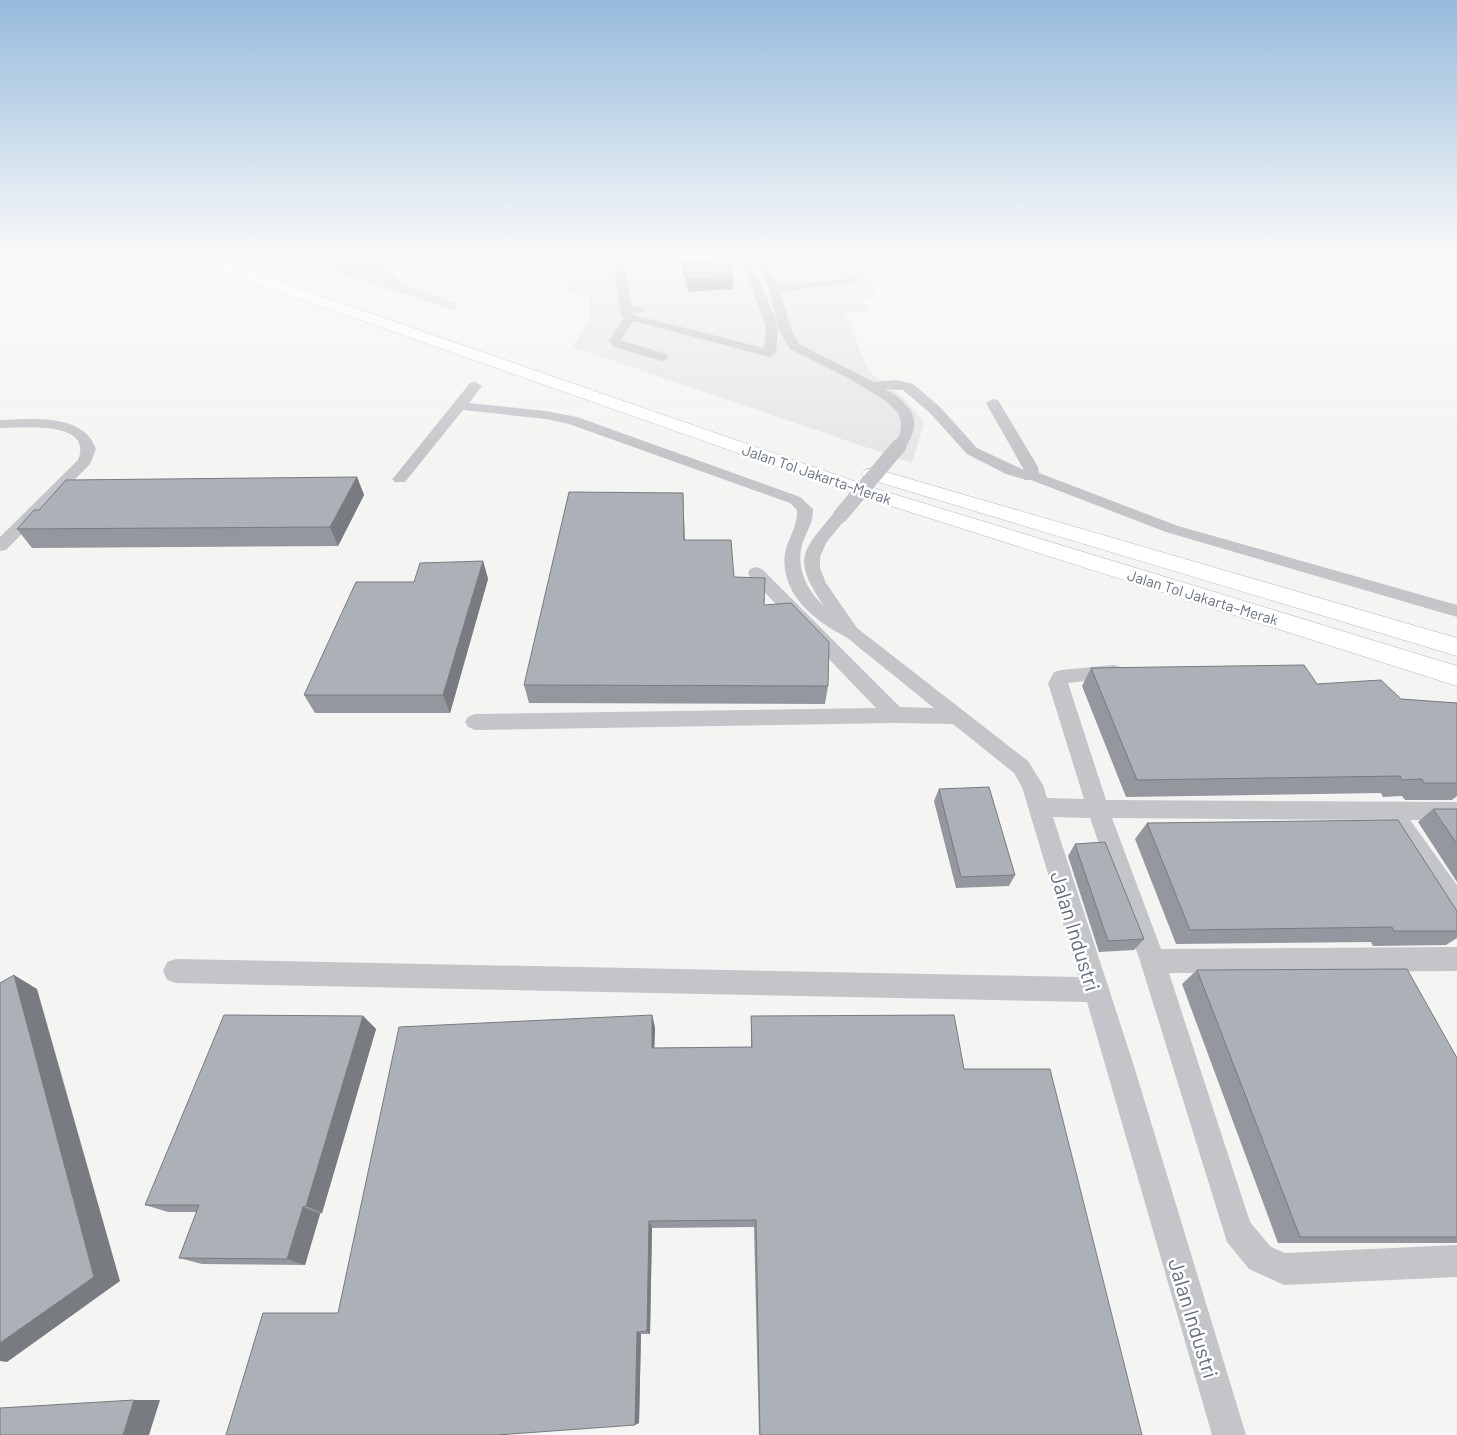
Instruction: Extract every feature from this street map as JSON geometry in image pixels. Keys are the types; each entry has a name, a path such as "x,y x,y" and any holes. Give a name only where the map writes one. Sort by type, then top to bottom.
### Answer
{"highway":[{"name":"Jalan Tol Jakarta–Merak","path":"381,322 870,493 1457,676"},
{"name":"Jalan Tol Jakarta–Merak","path":"432,322 790,445"},
{"name":"Jalan Tol Jakarta–Merak","path":"856,468 1457,647"}],"street":[{"path":"624,322 615,341 618,344 662,357"},
{"path":"652,322 767,354 770,353 771,345 772,330 770,322"},
{"path":"672,322 771,345 794,346 871,386 897,384 908,387 935,410 972,451 1011,471 1032,476 1172,529 1457,611"},
{"path":"783,322 786,332 794,346"},
{"path":"632,348 662,326"},
{"path":"400,479 461,406 475,386"},
{"name":"Jalan Industri","path":"871,386 886,393 904,412 908,422 907,434 900,446 818,542 812,558 812,568 818,584 851,632 1022,767 1032,786 1119,1063 1229,1435"},
{"path":"993,404 1031,467 1032,476"},
{"path":"461,406 546,415 572,420 795,500 805,509 806,518 804,528 794,543 791,556 796,581 800,589 822,615 833,624 851,632"},
{"path":"0,424 65,426 77,431 85,439 89,449 85,461 0,546"},
{"path":"756,573 895,715"},
{"path":"1130,672 1069,675 1061,677 1058,683 1098,809 1153,961 1238,1231 1260,1258 1284,1269 1457,1261"},
{"path":"475,722 895,715 957,716"},
{"path":"1038,807 1457,811"},
{"path":"1391,811 1457,904"},
{"path":"1153,961 1457,959"},
{"path":"176,971 1095,990"}],"shaded area":[{"path":"588,322 848,322 869,372 903,397 924,423 912,463 573,347"}],"building":[{"path":"357,477 330,527 17,529 34,510 39,510 66,480"},
{"path":"569,492 683,493 684,540 731,540 734,577 765,578 764,605 791,603 829,642 828,686 524,685"},
{"path":"483,561 443,695 304,695 356,582 414,582 420,563"},
{"path":"1304,665 1317,684 1381,680 1401,699 1457,703 1457,783 1424,783 1422,779 1402,780 1400,776 1137,780 1091,668"},
{"path":"989,787 1015,875 961,877 939,789"},
{"path":"1433,809 1457,809 1457,844"},
{"path":"1398,820 1457,911 1457,931 1394,931 1392,927 1190,930 1147,823"},
{"path":"1105,842 1144,939 1108,941 1075,844"},
{"path":"1407,969 1457,1058 1457,1237 1300,1237 1197,970"},
{"path":"14,975 94,1277 0,1343 0,983"},
{"path":"224,1015 363,1016 306,1206 303,1207 287,1259 179,1258 199,1205 145,1205"},
{"path":"652,1015 652,1048 752,1047 751,1016 954,1015 964,1069 1050,1069 1142,1435 760,1435 756,1220 649,1221 647,1331 637,1332 635,1425 497,1435 226,1435 263,1313 338,1313 399,1027"},
{"path":"134,1400 123,1435 0,1435 0,1408"}]}
